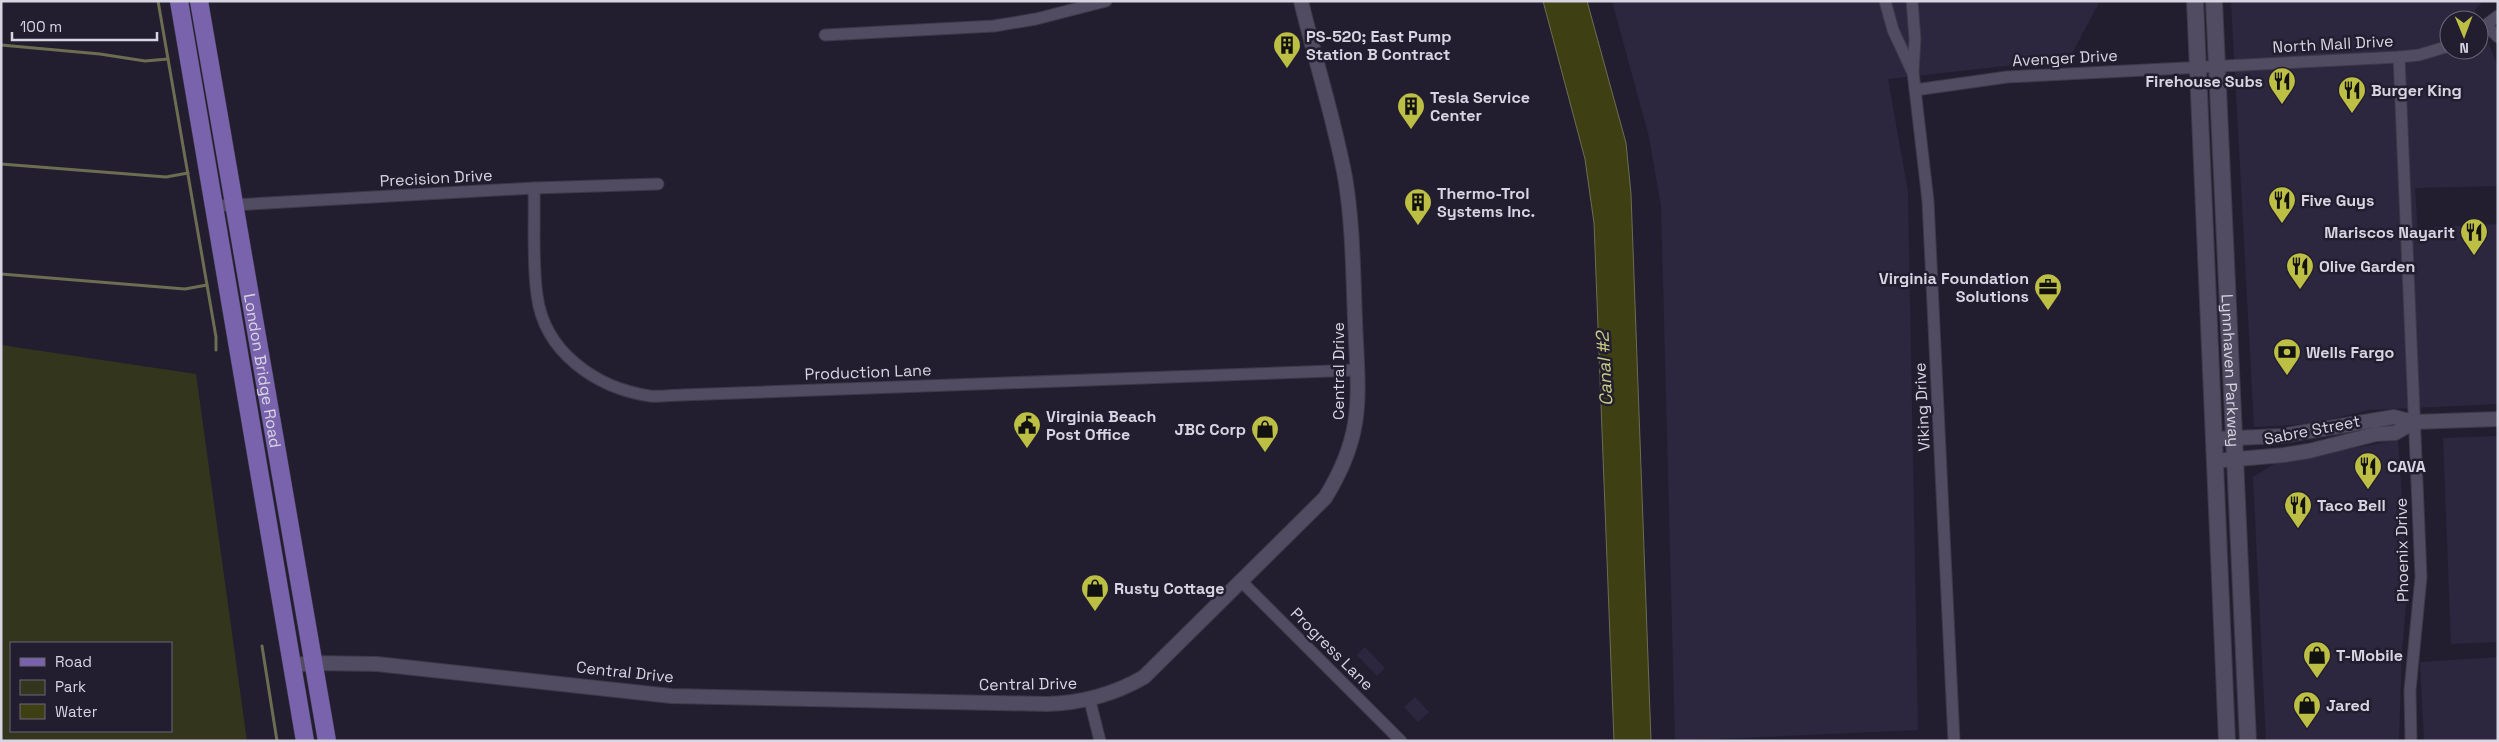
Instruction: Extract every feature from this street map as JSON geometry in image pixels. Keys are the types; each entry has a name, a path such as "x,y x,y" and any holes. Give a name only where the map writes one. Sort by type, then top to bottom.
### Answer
{"main road":[{"name":"London Bridge Road","path":"180,1 306,741"},
{"name":"London Bridge Road","path":"199,1 327,741"},
{"name":"Lynnhaven Parkway","path":"2195,1 2227,741"},
{"name":"Lynnhaven Parkway","path":"2214,1 2248,741"}],"street":[{"path":"825,35 994,26 1036,19 1106,1"},
{"name":"Central Drive","path":"294,666 313,663 378,664 671,696 1047,704 1090,700 1126,687 1144,677 1325,498 1340,474 1354,436 1358,417 1358,370 1351,224 1345,177 1336,134 1301,1"},
{"name":"Viking Drive","path":"1885,1 1892,30 1913,72"},
{"name":"Viking Drive","path":"1912,1 1915,39 1913,72 1928,201 1954,741"},
{"name":"North Mall Drive","path":"2216,66 2399,58 2439,49"},
{"name":"Phoenix Drive","path":"2399,58 2421,584 2410,690 2411,741"},
{"name":"Avenger Drive","path":"1916,90 2006,77 2216,66"},
{"name":"Precision Drive","path":"215,206 534,188 658,184"},
{"name":"Production Lane","path":"534,188 536,295 545,325 562,351 575,364 601,380 633,392 652,396 1358,370"},
{"name":"Sabre Street","path":"2213,440 2281,436 2394,417 2414,422 2498,419"},
{"name":"Sabre Street","path":"2214,461 2284,456 2376,434 2396,433 2414,422"},
{"name":"Progress Lane","path":"1241,581 1401,741"},
{"path":"1090,700 1100,741"}],"shaded area":[{"path":"1612,1 2100,1 2069,59 1888,79 1908,192 1918,730 1675,741 1661,205 1649,137"},
{"path":"2231,1 2483,1 2475,10 2439,10 2439,60 2489,60 2489,45 2497,64 2498,186 2415,188 2418,235 2434,233 2435,227 2498,224 2498,404 2369,410 2311,424 2254,427"},
{"path":"2498,436 2498,642 2451,644 2443,438"},
{"path":"2398,440 2408,585 2402,650 2399,741 2266,741 2253,477 2277,462"},
{"path":"1365,647 1385,668 1377,676 1357,655"},
{"path":"2498,657 2498,741 2424,741 2420,662"},
{"path":"1415,697 1429,712 1418,722 1404,707"}],"green space":[{"path":"1,345 196,374 247,741 1,741"}],"water":[{"name":"Canal #2","path":"1543,1 1587,1 1626,143 1631,194 1651,741 1614,741 1594,223 1585,159"}],"waterway":[{"path":"158,1 216,337 216,350"},
{"path":"1,45 100,54 145,61 168,59"},
{"path":"1,164 166,177 188,173"},
{"path":"1,274 185,289 207,285"},
{"path":"262,646 277,741"}],"place":[{"name":"PS-520; East Pump Station B Contract","path":"1287,69"},
{"name":"Firehouse Subs","path":"2282,105"},
{"name":"Burger King","path":"2352,114"},
{"name":"Tesla Service Center","path":"1411,130"},
{"name":"Five Guys","path":"2282,224"},
{"name":"Thermo-Trol Systems Inc.","path":"1418,226"},
{"name":"Mariscos Nayarit","path":"2474,256"},
{"name":"Olive Garden","path":"2300,290"},
{"name":"Virginia Foundation Solutions","path":"2048,311"},
{"name":"Wells Fargo","path":"2287,376"},
{"name":"Virginia Beach Post Office","path":"1027,449"},
{"name":"JBC Corp","path":"1265,453"},
{"name":"CAVA","path":"2368,490"},
{"name":"Taco Bell","path":"2298,529"},
{"name":"Rusty Cottage","path":"1095,612"},
{"name":"T-Mobile","path":"2317,679"},
{"name":"Jared","path":"2307,729"}]}
